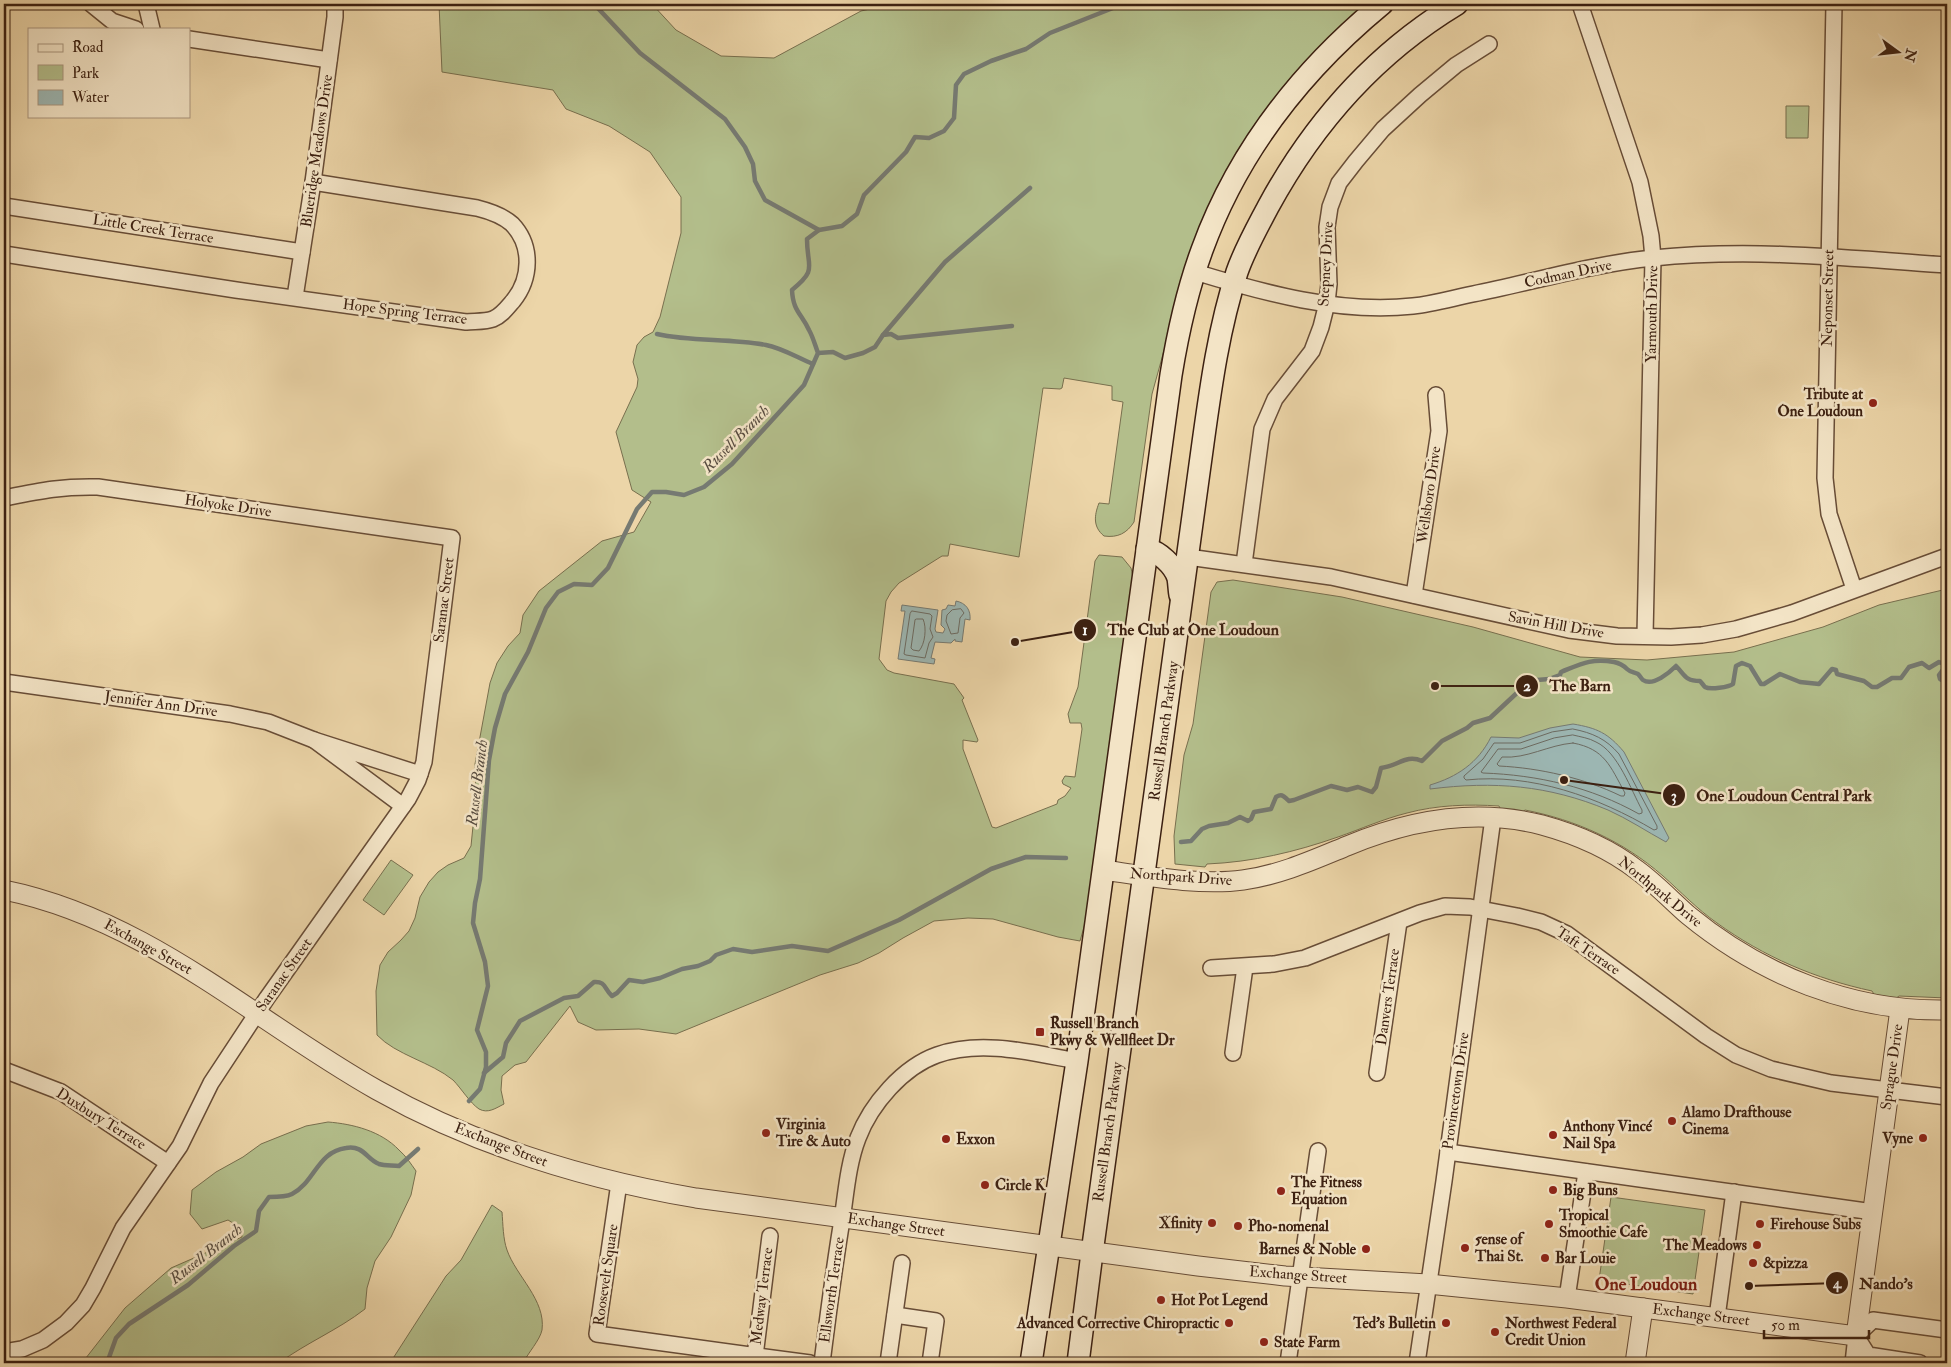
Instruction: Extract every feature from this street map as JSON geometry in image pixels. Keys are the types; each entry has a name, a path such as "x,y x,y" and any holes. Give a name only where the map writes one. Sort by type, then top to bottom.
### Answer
{"main road":[{"path":"1031,1363 1077,1060 1179,328 1202,248 1232,184 1258,139 1300,82 1358,24 1382,4"},
{"name":"Russell Branch Parkway","path":"1078,1363 1214,365 1225,316 1238,271 1255,231 1300,153 1321,125 1377,64 1420,28 1457,4"},
{"path":"1147,549 1156,551 1178,577 1181,610"}],"street":[{"path":"91,4 112,21 133,28"},
{"path":"146,4 152,28"},
{"name":"Blueridge Meadows Drive","path":"295,297 313,182 335,17 335,4"},
{"name":"Yarmouth Drive","path":"1580,4 1640,182 1652,236 1645,636"},
{"name":"Neponset Street","path":"1834,4 1825,478 1829,514 1854,589"},
{"path":"190,39 329,60"},
{"name":"Stepney Drive","path":"1244,564 1262,430 1275,399 1312,351 1326,303 1329,276 1327,227 1330,207 1340,183 1356,160 1383,129 1456,65 1489,44"},
{"name":"Hope Spring Terrace","path":"4,254 466,322 493,319 505,311 518,295 528,270 528,256 512,224 492,212 313,182"},
{"name":"Little Creek Terrace","path":"4,206 302,252"},
{"name":"Codman Drive","path":"1195,272 1234,284 1303,300 1368,307 1413,306 1609,264 1653,258 1773,253 1947,265"},
{"name":"Wellsboro Drive","path":"1414,595 1439,431 1436,395"},
{"name":"Holyoke Drive","path":"4,498 68,486 98,488 452,538"},
{"name":"Saranac Street","path":"4,1352 22,1349 43,1340 66,1323 83,1305 123,1228 180,1146 211,1083 257,1014 403,806 420,774 425,753 452,538"},
{"name":"Savin Hill Drive","path":"1188,557 1331,577 1569,630 1617,636 1671,637 1736,629 1792,613 1947,556"},
{"name":"Jennifer Ann Drive","path":"4,682 230,714 268,722 314,740 420,774"},
{"name":"Jennifer Ann Drive","path":"314,740 403,806"},
{"name":"Northpark Drive","path":"1103,870 1207,881 1242,880 1299,867 1349,845 1424,821 1443,818 1493,818 1543,825 1570,834 1613,855 1636,869 1688,915 1725,943 1779,974 1801,984 1837,996 1900,1009 1947,1010"},
{"name":"Provincetown Drive","path":"1417,1363 1482,910 1493,818"},
{"name":"Exchange Street","path":"4,890 69,907 122,930 166,954 378,1090 450,1126 518,1154 619,1183 696,1198 1207,1268 1428,1284 1568,1298 1856,1336"},
{"name":"Taft Terrace","path":"1211,968 1274,964 1306,958 1373,930 1445,906 1482,910 1541,922 1567,934 1706,1036 1736,1055 1771,1069 1810,1079 1889,1091 1947,1097"},
{"name":"Danvers Terrace","path":"1377,1073 1399,922"},
{"path":"1233,1053 1245,967"},
{"name":"Sprague Drive","path":"1853,1363 1900,1009"},
{"name":"Ellsworth Terrace","path":"822,1363 848,1175 858,1138 869,1116 887,1092 918,1065 937,1055 975,1048 1002,1049 1077,1060"},
{"name":"Duxbury Terrace","path":"4,1070 61,1092 168,1162"},
{"path":"1288,1363 1318,1151"},
{"path":"1448,1152 1873,1212"},
{"path":"1568,1298 1586,1172"},
{"name":"Roosevelt Square","path":"619,1183 597,1334 810,1363"},
{"path":"1717,1317 1734,1192"},
{"name":"Medway Terrace","path":"755,1356 770,1236"},
{"path":"888,1363 902,1263"},
{"path":"1635,1363 1643,1308"},
{"path":"895,1315 936,1321 930,1363"},
{"path":"1920,1363 1868,1355 1856,1336 1873,1320 1947,1330"}],"green space":[{"path":"439,4 652,4 676,30 721,56 774,58 861,11 892,4 1368,4 1286,86 1168,336 1152,394 1134,522 1131,526 1125,532 1118,535 1104,536 1096,525 1096,512 1099,503 1109,504 1123,402 1112,400 1112,386 1064,378 1062,388 1060,389 1043,388 1019,557 950,544 948,556 942,556 899,583 886,601 879,659 887,670 894,673 954,684 964,698 962,700 978,740 977,742 963,740 963,749 992,827 996,828 1057,804 1058,800 1065,796 1071,788 1063,784 1062,781 1065,776 1075,777 1082,729 1081,723 1070,723 1068,714 1078,687 1095,561 1099,555 1122,557 1131,568 1133,577 1088,913 1080,941 1058,937 993,919 968,918 934,921 858,963 820,975 676,1034 639,1029 596,1030 578,1022 570,1006 526,1062 515,1065 502,1076 501,1090 504,1104 489,1111 479,1109 453,1080 435,1068 394,1048 377,1035 376,991 380,965 388,952 409,931 415,918 420,897 429,882 448,865 464,858 471,846 476,796 475,764 490,683 497,663 508,646 520,633 523,615 539,591 602,541 634,532 651,502 632,490 616,432 637,387 638,379 633,362 637,345 644,337 653,332 660,317 681,233 681,197 650,152 609,126 566,109 553,90 442,72"},
{"path":"1786,106 1809,106 1808,138 1786,138"},
{"path":"1233,580 1342,597 1473,627 1580,657 1647,660 1734,652 1823,627 1879,605 1947,589 1947,998 1899,996 1895,999 1875,996 1872,991 1831,980 1791,965 1753,946 1717,923 1648,864 1615,842 1581,826 1525,810 1521,813 1501,810 1499,806 1476,805 1430,808 1398,815 1290,852 1241,861 1207,864 1205,867 1175,864 1174,836 1184,755 1193,724 1211,592 1217,582"},
{"path":"391,860 413,875 384,915 363,900"},
{"path":"328,1122 357,1127 384,1138 402,1152 416,1171 411,1195 391,1237 375,1261 367,1288 365,1309 279,1363 82,1363 125,1308 171,1268 242,1237 241,1228 228,1220 202,1229 190,1214 192,1190 216,1172 243,1157 261,1144 306,1126"},
{"path":"1611,1197 1705,1210 1693,1294 1599,1280"},
{"path":"492,1205 502,1212 507,1250 511,1260 535,1298 542,1319 541,1334 523,1363 390,1363 446,1276 461,1260"}],"water":[{"path":"956,601 965,605 970,613 970,620 965,619 962,642 955,641 955,639 951,643 935,642 931,658 935,659 934,664 898,659 905,611 901,611 902,605 938,610 935,629 936,632 943,633 945,629 941,625 942,610 946,609 948,605 955,606"},
{"path":"1573,724 1602,732 1624,752 1669,838 1666,842 1608,810 1564,795 1542,790 1476,785 1430,789 1430,785 1449,778 1466,768 1480,754 1491,737 1519,738 1550,728"}],"waterway":[{"path":"594,4 640,53 725,119 745,147 753,164 755,181 765,200 819,230"},
{"name":"Russell Branch","path":"469,1101 480,1089 486,1067 486,1052 477,1030 488,986 485,962 473,923 480,879 489,760 495,728 505,694 528,652 546,608 558,592 574,584 592,585 608,568 637,509 652,492 684,495 704,487 732,464 804,385 818,353 806,324 796,307 792,290 808,272 807,239 819,230 842,226 857,214 864,195 906,152 915,137 929,138 944,131 954,118 956,85 964,74 991,61 1026,49 1050,33 1123,4"},
{"path":"883,335 945,262 1030,188"},
{"path":"818,353 833,352 845,358 863,353 875,347 883,335 891,334 898,338 1012,326"},
{"path":"657,334 684,338 739,341 772,346 813,364"},
{"path":"1181,842 1191,841 1202,829 1209,826 1228,823 1240,817 1248,821 1254,812 1271,809 1276,797 1280,795 1289,801 1331,786 1347,790 1358,787 1372,792 1376,787 1381,768 1411,759 1422,761 1442,741 1473,723 1490,718 1519,691 1531,690 1537,680 1549,679 1560,675 1561,672 1586,662 1606,661 1618,663 1629,671 1638,674 1647,682 1661,678 1676,666 1688,679 1700,681 1705,687 1711,688 1733,684 1736,666 1742,663 1750,666 1761,684 1780,674 1800,682 1819,684 1832,669 1836,670 1837,674 1864,681 1872,687 1877,687 1892,678 1901,678 1909,667 1922,663 1929,668 1939,662 1944,664 1945,667 1939,675 1940,679 1947,683"},
{"path":"484,1073 503,1057 506,1043 520,1021 564,998 578,996 594,982 603,984 612,996 629,980 643,982 660,978 682,969 698,966 710,961 716,955 733,949 752,952 792,946 828,951 899,920 991,869 1026,857 1066,858"},
{"name":"Russell Branch","path":"107,1363 116,1338 129,1324 188,1285 234,1246 256,1231 259,1211 269,1197 287,1196 300,1189 329,1155 336,1151 352,1148 361,1150 379,1164 399,1166 418,1149"}],"place":[{"name":"Tribute at One Loudoun","path":"1873,403"},
{"name":"The Club at One Loudoun","path":"1015,642"},
{"name":"The Barn","path":"1435,686"},
{"name":"One Loudoun Central Park","path":"1564,780"},
{"name":"Russell Branch Pkwy & Wellfleet Dr","path":"1040,1032"},
{"name":"Alamo Drafthouse Cinema","path":"1672,1121"},
{"name":"Virginia Tire & Auto","path":"766,1133"},
{"name":"Anthony Vincé Nail Spa","path":"1553,1135"},
{"name":"Vyne","path":"1923,1138"},
{"name":"Exxon","path":"946,1139"},
{"name":"Circle K","path":"985,1185"},
{"name":"Big Buns","path":"1553,1190"},
{"name":"The Fitness Equation","path":"1281,1191"},
{"name":"Xfinity","path":"1212,1223"},
{"name":"Tropical Smoothie Cafe","path":"1549,1224"},
{"name":"Firehouse Subs","path":"1760,1224"},
{"name":"Pho-nomenal","path":"1238,1226"},
{"name":"The Meadows","path":"1757,1245"},
{"name":"5ense of Thai St.","path":"1465,1248"},
{"name":"Barnes & Noble","path":"1366,1249"},
{"name":"Bar Louie","path":"1545,1258"},
{"name":"&pizza","path":"1753,1263"},
{"name":"Nando's","path":"1749,1286"},
{"name":"Hot Pot Legend","path":"1161,1300"},
{"name":"Advanced Corrective Chiropractic","path":"1229,1323"},
{"name":"Ted's Bulletin","path":"1446,1323"},
{"name":"Northwest Federal Credit Union","path":"1495,1332"},
{"name":"State Farm","path":"1264,1342"}],"district":[{"name":"One Loudoun","path":"1646,1284"}]}
